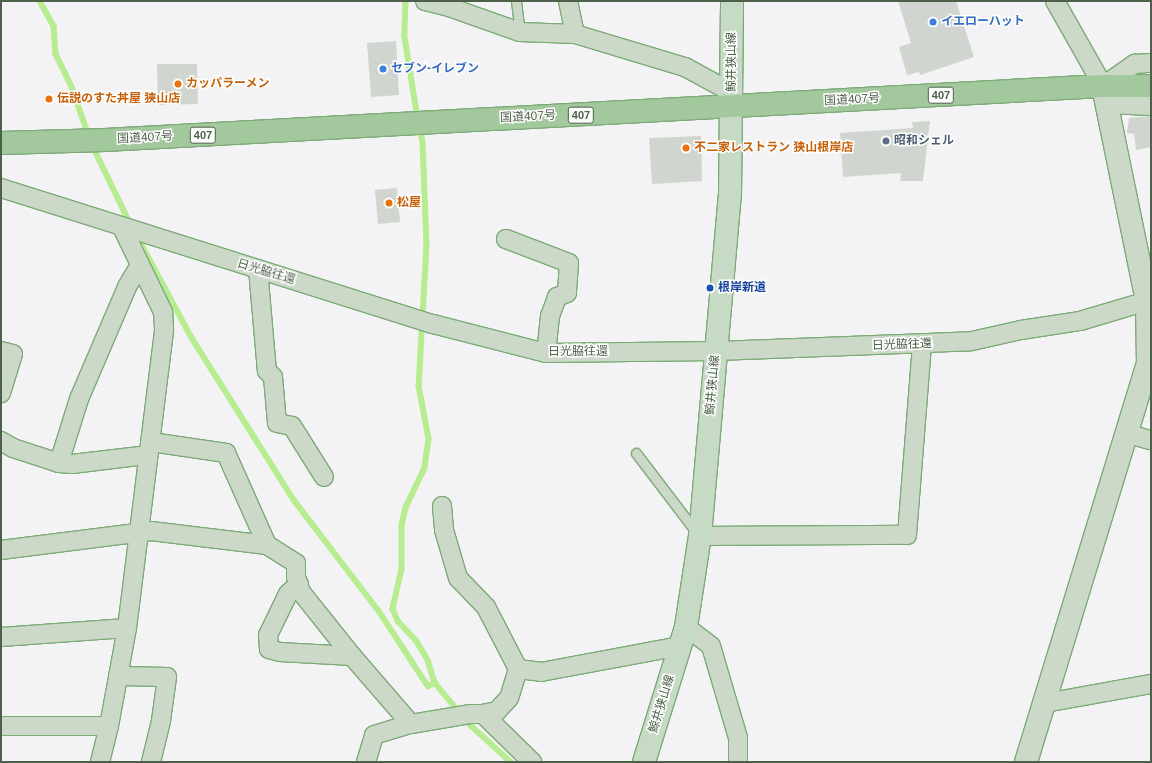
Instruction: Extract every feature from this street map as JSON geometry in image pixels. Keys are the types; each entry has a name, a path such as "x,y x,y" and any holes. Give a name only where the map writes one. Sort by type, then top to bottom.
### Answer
{"highway":[{"name":"国道407号","path":"1,143 405,124 732,99 1105,95 1151,86"}],"main road":[{"name":"鯨井狭山線","path":"644,762 683,637 700,536 729,203 732,99 732,1"}],"street":[{"path":"425,1 520,32 575,34 685,67 732,99"},
{"path":"568,1 575,34"},
{"path":"1026,762 1128,434 1148,364 1149,301 1105,95 1055,1"},
{"path":"1105,95 1135,64 1151,62"},
{"path":"1105,95 1151,106"},
{"name":"日光脇往還","path":"1,188 123,228 408,316 546,353 716,351 922,345 972,341 1021,330 1080,321 1149,301"},
{"path":"1,203 28,197"},
{"path":"100,762 109,726 127,628 164,329 163,312 123,228"},
{"path":"506,239 569,263 568,293 557,297 550,316 546,353"},
{"path":"59,463 79,399 127,286 140,265"},
{"path":"258,269 267,371 273,376 277,423 292,426 324,477"},
{"path":"700,536 907,535 922,345"},
{"path":"1,351 13,354 1,393"},
{"path":"1128,434 1151,440"},
{"path":"1,441 13,448 59,463 72,464 149,449 226,453 267,544"},
{"path":"366,762 374,735 411,724 448,717 497,711 508,698 518,669 486,607 458,578 444,530 442,506"},
{"path":"1,550 151,531 267,544 296,562 299,584 302,592 352,656 411,724"},
{"path":"299,584 288,594 268,635 269,649 280,652 352,656"},
{"path":"1,637 127,628"},
{"path":"518,669 541,672 683,637 711,646 738,738 738,762"},
{"path":"118,676 166,677 161,721 151,762"},
{"path":"1045,703 1151,684"},
{"path":"477,714 532,762"},
{"path":"1,726 109,726"}],"lane":[{"path":"516,1 520,32"},
{"path":"636,453 700,536"}],"building":[{"name":"イエローハット","path":"898,1 956,1 974,57 920,75 919,72 907,75 899,47 911,43"},
{"name":"セブン-イレブン","path":"396,41 399,95 371,97 367,43"},
{"name":"カッパラーメン","path":"157,64 197,64 198,104 158,105"},
{"path":"1151,116 1151,147 1136,150 1134,134 1127,133 1129,118"},
{"path":"930,121 923,181 900,181 901,173 843,177 840,133 913,128 912,122"},
{"path":"701,136 702,181 652,184 649,138"},
{"path":"397,188 400,222 378,224 375,190"}],"waterway":[{"path":"40,1 54,26 56,54 72,87 89,136"},
{"path":"406,1 405,37 418,119"},
{"path":"420,128 423,142 427,245 419,386 429,439 425,468 406,508 402,526 402,569 393,609 398,621 416,640 428,660 435,683 459,712"},
{"path":"92,144 131,225"},
{"path":"136,234 192,338 294,500 379,611 428,686 435,683"},
{"path":"464,719 511,762"}],"place":[{"name":"イエローハット","path":"933,22"},
{"name":"セブン-イレブン","path":"383,69"},
{"name":"カッパラーメン","path":"178,84"},
{"name":"伝説のすた丼屋 狭山店","path":"49,99"},
{"name":"昭和シェル","path":"886,141"},
{"name":"不二家レストラン 狭山根岸店","path":"686,148"},
{"name":"松屋","path":"389,203"},
{"name":"根岸新道","path":"710,288"}]}
